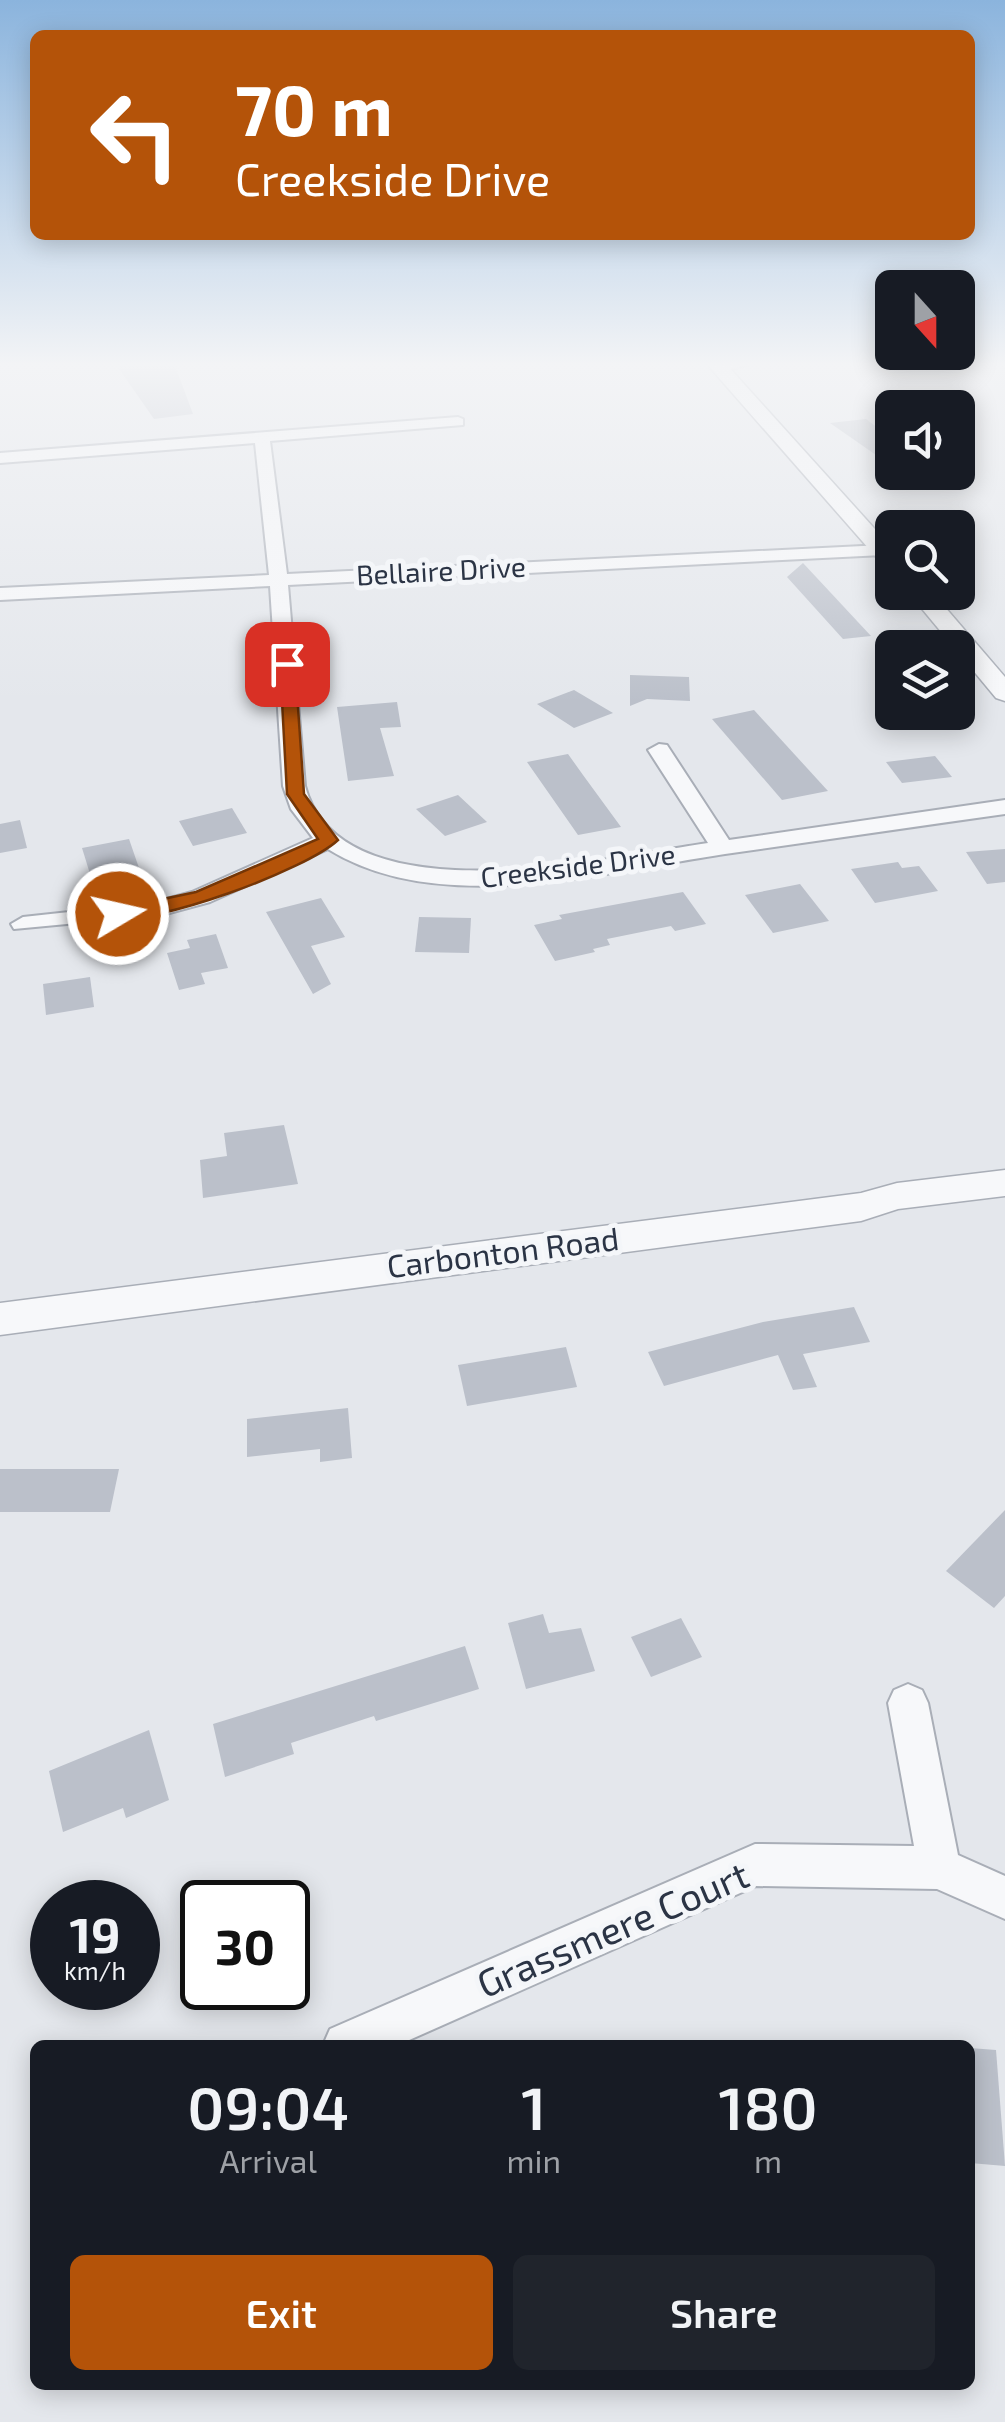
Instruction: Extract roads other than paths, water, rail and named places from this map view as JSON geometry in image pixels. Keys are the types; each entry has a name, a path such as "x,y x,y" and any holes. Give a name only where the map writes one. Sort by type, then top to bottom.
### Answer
{"street":[{"name":"Creekside Drive","path":"266,476 296,794 306,815 329,840 371,859 464,880 514,878 1005,807"},
{"path":"816,476 875,541"},
{"name":"Bellaire Drive","path":"0,594 278,579 875,556"},
{"path":"934,610 1005,693"},
{"path":"659,750 722,847"},
{"path":"23,924 153,910 201,897 239,884 329,840"},
{"name":"Carbonton Road","path":"0,1319 1005,1184"},
{"path":"908,1703 939,1868"},
{"name":"Grassmere Court","path":"357,2040 755,1865 939,1868 1005,1898"}]}
